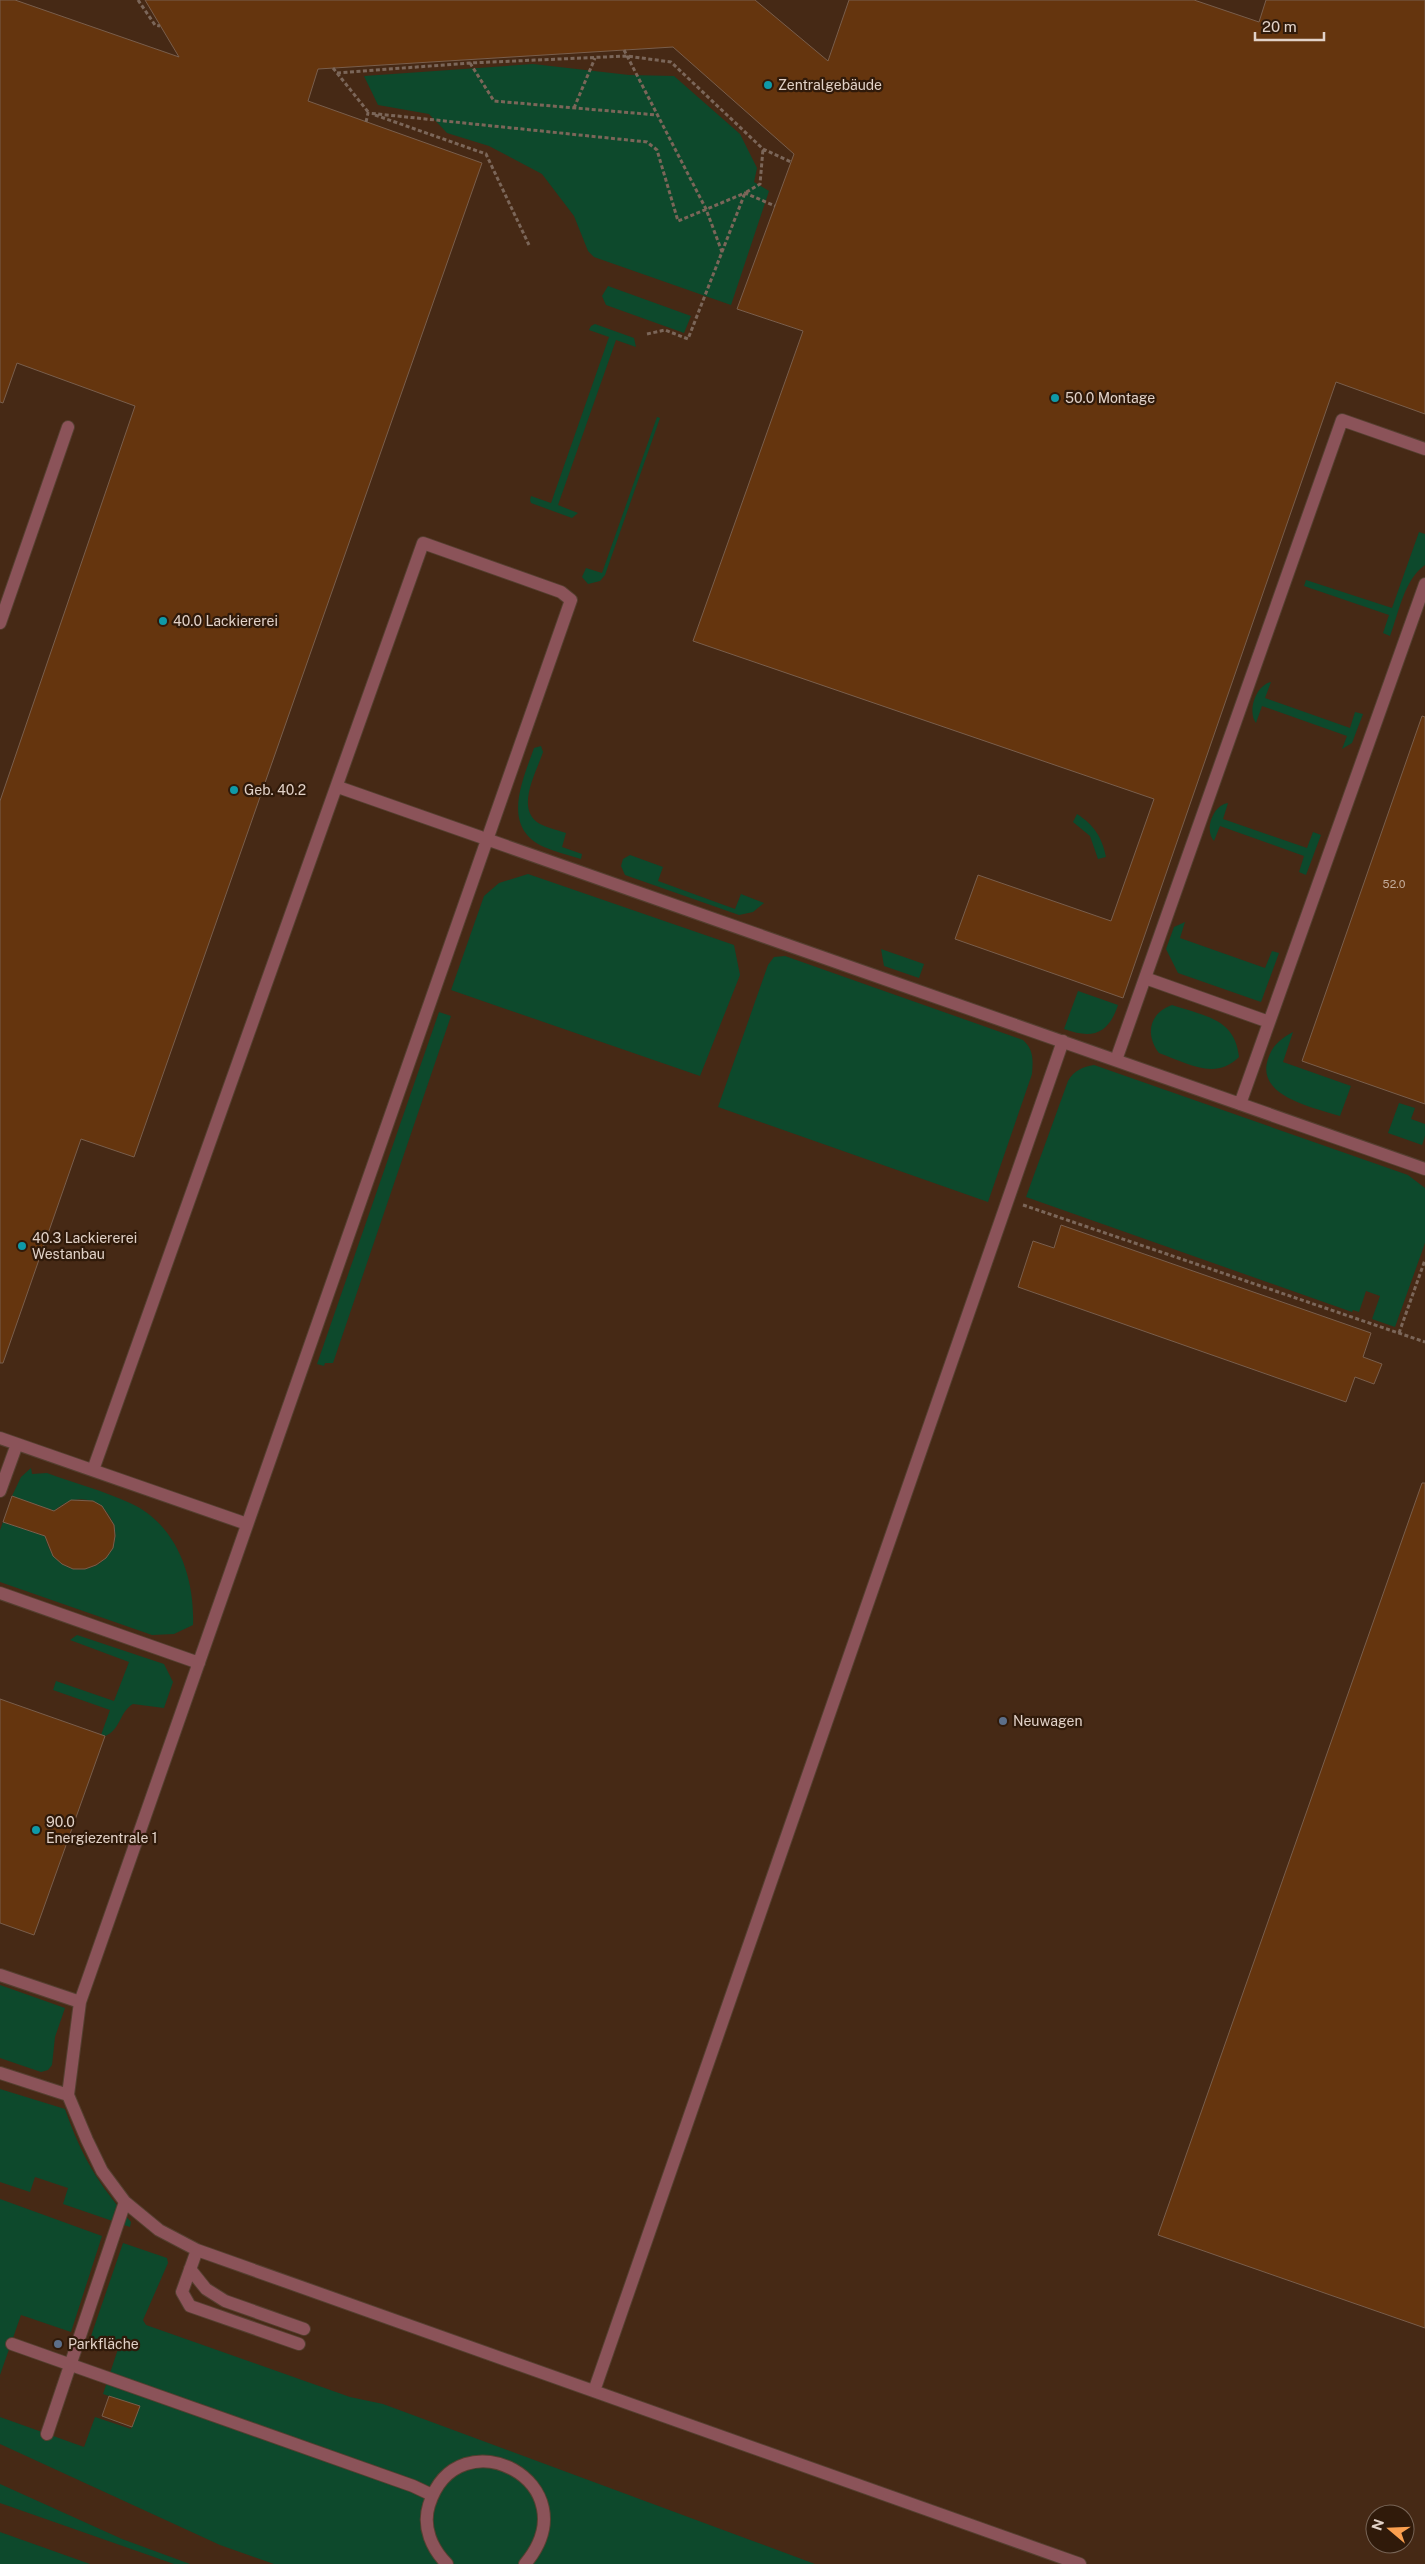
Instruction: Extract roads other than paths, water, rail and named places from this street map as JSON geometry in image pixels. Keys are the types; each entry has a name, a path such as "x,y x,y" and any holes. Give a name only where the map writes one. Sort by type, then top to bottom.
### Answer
{"lane":[{"path":"1116,1060 1342,420 1425,449"},
{"path":"0,623 68,427"},
{"path":"93,1470 338,787 423,543 561,592 571,600 80,2002 68,2095 102,2171 125,2202 159,2230 197,2250 1080,2564"},
{"path":"1240,1104 1425,584"},
{"path":"338,787 1425,1169"},
{"path":"1145,978 1269,1022"},
{"path":"594,2391 1062,1041"},
{"path":"0,1438 247,1524"},
{"path":"0,1491 17,1444"},
{"path":"0,1593 199,1664"},
{"path":"0,1975 80,2002"},
{"path":"0,2073 68,2095"},
{"path":"47,2434 125,2202"},
{"path":"197,2250 182,2292 190,2306 299,2344"},
{"path":"190,2269 206,2288 225,2301 304,2329"},
{"path":"12,2344 413,2486 432,2495"},
{"path":"447,2564 431,2542 427,2526 427,2510 432,2495 441,2481 453,2471 468,2464 484,2461 500,2462 515,2468 527,2478 537,2491 543,2506 545,2522 542,2538 535,2552 525,2564"}],"place":[{"name":"Zentralgebäude","path":"768,85"},
{"name":"50.0 Montage","path":"1055,398"},
{"name":"40.0 Lackiererei","path":"163,621"},
{"name":"Geb. 40.2","path":"234,790"},
{"name":"40.3 Lackiererei Westanbau","path":"22,1246"},
{"name":"Neuwagen","path":"1003,1721"},
{"name":"90.0 Energiezentrale 1","path":"36,1830"},
{"name":"Parkfläche","path":"58,2344"}]}
